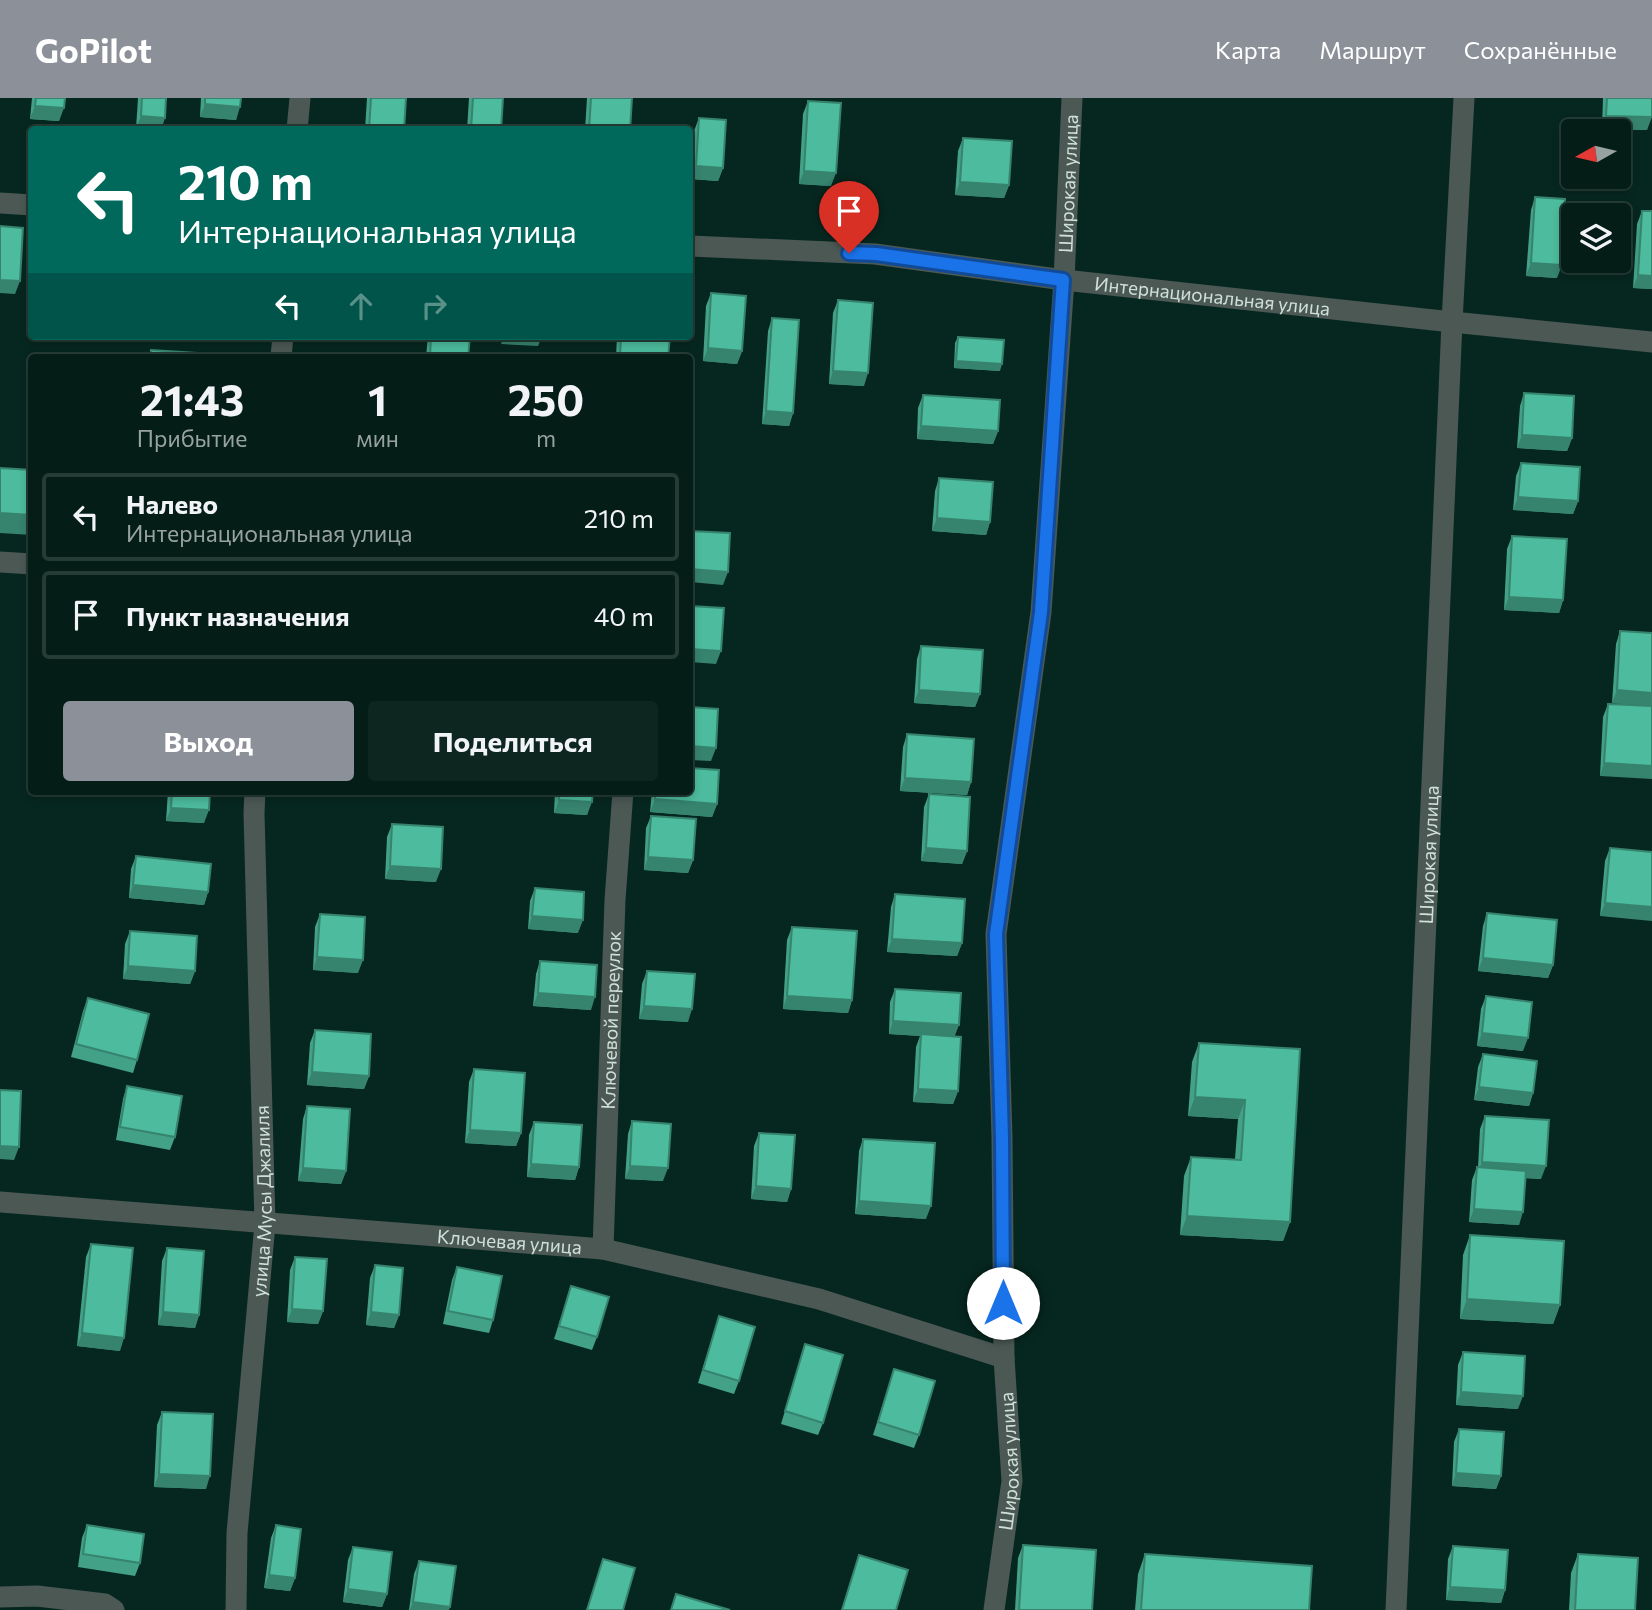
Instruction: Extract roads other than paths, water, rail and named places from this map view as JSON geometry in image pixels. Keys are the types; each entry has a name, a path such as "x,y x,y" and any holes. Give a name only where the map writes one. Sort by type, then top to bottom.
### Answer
{"street":[{"path":"297,126 300,98"},
{"name":"Широкая улица","path":"994,1610 1012,1481 1004,1358 1002,1138 996,934 1041,612 1072,98"},
{"name":"Широкая улица","path":"1396,1610 1464,98"},
{"path":"0,203 28,205"},
{"name":"Интернациональная улица","path":"693,246 876,254 1063,280 1652,342"},
{"path":"0,562 28,564"},
{"name":"улица Мусы Джалиля","path":"236,1610 237,1533 265,1224 256,795"},
{"name":"Ключевой переулок","path":"603,1249 615,900 623,795"},
{"name":"Ключевая улица","path":"0,1202 603,1249 820,1299 1004,1358"},
{"path":"0,1597 37,1596 105,1604 114,1610"}]}
